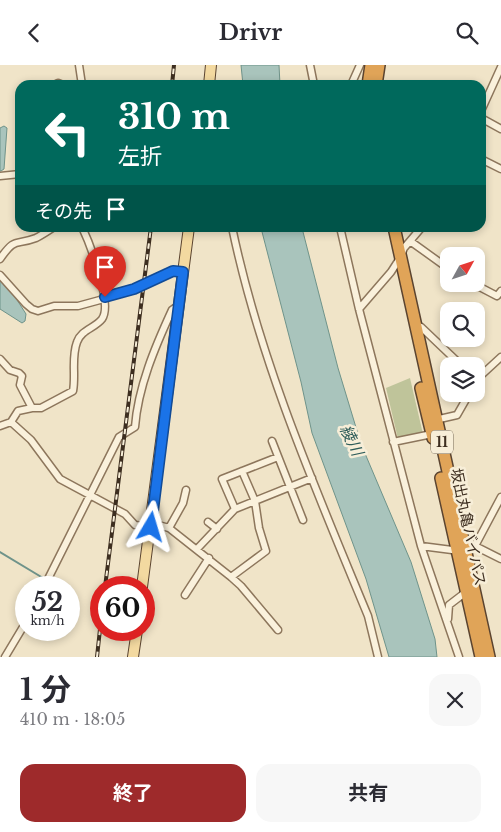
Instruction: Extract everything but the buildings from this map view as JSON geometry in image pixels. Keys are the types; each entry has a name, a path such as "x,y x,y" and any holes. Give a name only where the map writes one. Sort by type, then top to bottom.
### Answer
{"highway":[{"path":"369,80 371,65"},
{"path":"377,80 379,65"},
{"name":"坂出丸亀バイパス","path":"388,232 398,263 433,421 466,548 489,657"},
{"name":"坂出丸亀バイパス","path":"395,232 398,263"},
{"name":"坂出丸亀バイパス","path":"433,421 432,434 466,548 466,591 481,657"}],"main road":[{"path":"209,80 211,65"},
{"path":"144,576 189,232"},
{"path":"133,657 135,641"}],"street":[{"path":"79,65 81,80"},
{"path":"310,65 313,80"},
{"path":"353,80 360,65"},
{"path":"486,100 501,67"},
{"path":"486,121 501,129"},
{"path":"486,162 501,169"},
{"path":"0,177 15,175"},
{"path":"0,259 13,243 36,238 46,232"},
{"path":"0,426 11,422 18,411 41,408 73,391 75,379 73,365 77,341 82,334 102,319 105,312 105,297 100,274 84,232"},
{"path":"233,232 244,278 273,375 368,616 378,657"},
{"path":"341,232 359,309 421,546 459,657"},
{"path":"359,309 398,263 404,249 418,232"},
{"path":"410,241 440,263"},
{"path":"0,275 26,304 38,311 54,307 78,306 134,289 173,271 183,272"},
{"path":"485,290 497,296 500,294"},
{"path":"50,576 119,437 135,427 138,397 147,371 172,311 179,305"},
{"path":"421,327 453,357"},
{"path":"485,372 501,357"},
{"path":"0,359 10,370 22,376 20,385 32,408"},
{"path":"433,421 457,415 464,402"},
{"path":"11,422 30,440 60,479 125,514 135,525 151,525 169,529 209,558 241,586 278,630"},
{"path":"393,442 432,434"},
{"path":"272,441 303,521"},
{"path":"235,509 222,479 278,457"},
{"path":"231,577 266,551 259,528 255,501 242,471"},
{"path":"197,549 235,509 312,478"},
{"path":"169,529 184,507 186,490"},
{"path":"466,548 501,497"},
{"path":"208,522 217,529"},
{"path":"421,546 466,548 501,559"},
{"path":"185,595 209,558"},
{"path":"447,623 449,605 466,591"},
{"path":"5,657 15,640"}],"green space":[{"path":"410,378 423,434 398,439 386,388"}],"water":[{"path":"241,65 279,65 280,80 242,80"},
{"path":"4,126 7,128 4,169 0,171 0,128"},
{"name":"綾川","path":"262,232 303,232 338,368 361,444 411,562 435,639 437,657 389,657 366,579 312,433 301,382"},
{"path":"0,279 12,292 26,314 25,321 22,323 0,309"}],"waterway":[{"path":"0,552 40,576"}],"railway":[{"path":"172,80 174,65"},
{"path":"106,576 150,232"},
{"path":"97,657 99,641"}],"route":[{"path":"105,297 134,289 166,273 173,271 183,272 151,527"}]}
